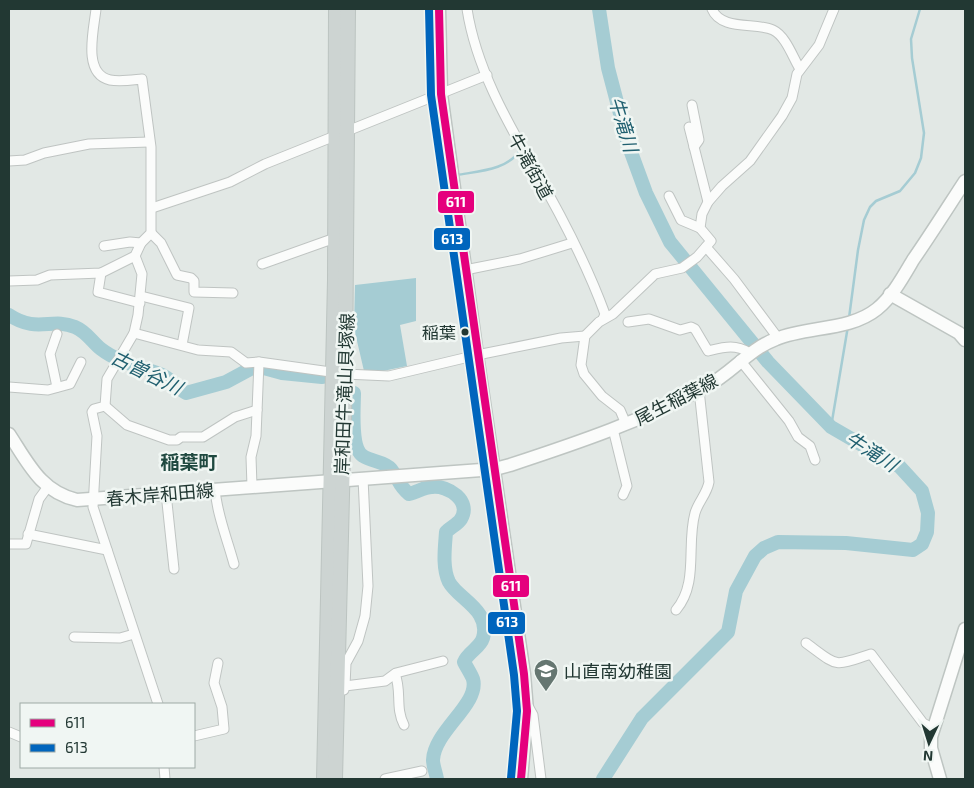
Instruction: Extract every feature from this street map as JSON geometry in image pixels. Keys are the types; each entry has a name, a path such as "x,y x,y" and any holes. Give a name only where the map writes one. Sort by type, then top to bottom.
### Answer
{"main road":[{"name":"岸和田牛滝山貝塚線","path":"324,779 339,373 342,134 336,9"},
{"name":"岸和田牛滝山貝塚線","path":"339,373 335,238 348,9"},
{"name":"岸和田牛滝山貝塚線","path":"335,779 336,480"}],"street":[{"path":"9,281 37,280 50,275 102,273 135,256 141,243 151,233 152,208 149,142 142,80 110,80 99,75 93,64 96,9"},
{"path":"439,9 441,94 476,355 495,469 527,704 531,748 541,779"},
{"name":"牛滝街道","path":"467,9 473,39 506,121 536,171 593,282 605,314 603,319"},
{"path":"712,9 716,15 725,20 775,30 782,38 800,69"},
{"path":"700,228 702,214 708,202 722,186 750,161 792,98 800,69 819,45 834,9"},
{"path":"152,208 230,182 265,164 487,75"},
{"path":"692,105 699,140 694,146"},
{"path":"689,127 708,202"},
{"path":"9,161 25,160 44,153 89,144 149,142"},
{"name":"尾生稲葉線","path":"336,480 495,469 614,429 710,385 745,356 776,338 849,322 867,315 877,309 890,294 965,181"},
{"path":"626,424 620,410 602,396 584,374 581,365 585,336 603,319 613,314 655,274 682,268 711,242 700,228 681,220 669,196"},
{"path":"151,233 160,242 164,254 172,261 176,275 190,278 194,281 194,292 233,293"},
{"path":"262,264 335,238"},
{"path":"104,246 141,243"},
{"path":"465,270 520,259 572,243"},
{"path":"706,247 734,279 776,338"},
{"path":"105,406 107,379 134,333 142,274 135,256"},
{"path":"102,273 98,292 189,308 182,345"},
{"path":"890,294 960,333 965,340"},
{"path":"628,322 649,319 680,330 691,327 695,329 708,351 730,346 740,347 798,437 810,446 815,460"},
{"path":"134,333 198,350 231,352 246,363 260,362 339,373 389,376 476,355 560,338 585,336"},
{"path":"57,334 50,354 57,387"},
{"path":"9,387 48,390 70,384 81,362"},
{"path":"252,486 251,457 256,436 260,362"},
{"path":"676,610 688,592 695,512 708,491 709,482 699,390"},
{"path":"105,406 127,425 169,440 177,440 181,437 203,437 234,417 257,410"},
{"path":"105,406 94,408 92,412 97,436 93,507 158,703"},
{"path":"614,429 627,486 623,495"},
{"path":"9,434 47,488 39,499 26,544 9,544"},
{"path":"336,697 343,694 346,686 346,663 361,633 365,616 368,586 363,478"},
{"name":"春木岸和田線","path":"47,488 62,496 76,500 336,480"},
{"path":"215,489 217,512 225,529 234,564"},
{"path":"166,493 174,569"},
{"path":"28,534 53,541 107,550"},
{"path":"940,779 930,748 932,728 965,629"},
{"path":"74,638 120,638 134,634"},
{"path":"806,643 833,663 840,664 871,654 923,724 932,728"},
{"path":"346,686 385,681 395,674 443,660"},
{"path":"195,736 224,729 222,707 214,683 218,663"},
{"path":"395,674 399,687 399,715 404,725"},
{"path":"521,779 531,748"},
{"path":"385,779 422,771"}],"water":[{"path":"416,278 416,321 400,325 407,366 383,371 364,371 354,328 355,285"}],"waterway":[{"name":"牛滝川","path":"599,9 608,68 628,144 646,193 670,242 768,362 831,427 900,467 922,491 928,513 927,532 922,544 913,550 846,543 778,542 764,548 755,556 736,591 728,632 642,718 603,779"},
{"path":"849,318 864,220 870,207 876,201 900,191 915,173 921,158 924,133 912,58 911,39 920,9"},
{"path":"457,175 484,171 501,165 509,161 521,149"},
{"name":"古曽谷川","path":"9,315 19,321 36,325 66,324 75,327 108,354 162,375 186,393 226,382 252,368 260,367 282,373 322,377"},
{"path":"831,427 848,326"},
{"name":"古曽谷川","path":"354,393 354,437 359,452 363,456 388,466 409,494 427,488 438,487 457,496 463,506 464,512 461,519 446,532 445,570 453,588 478,612 484,628 483,638 464,662 473,679 470,698 435,749 433,762 437,779"}],"transit line":[{"name":"613","path":"429,9 431,95 514,675 517,711 511,778"},
{"name":"611","path":"439,9 441,94 524,674 527,711 521,779"}],"place":[{"name":"稲葉","path":"465,332"},
{"name":"山直南幼稚園","path":"546,692"}],"district":[{"name":"稲葉町","path":"189,461"}]}
